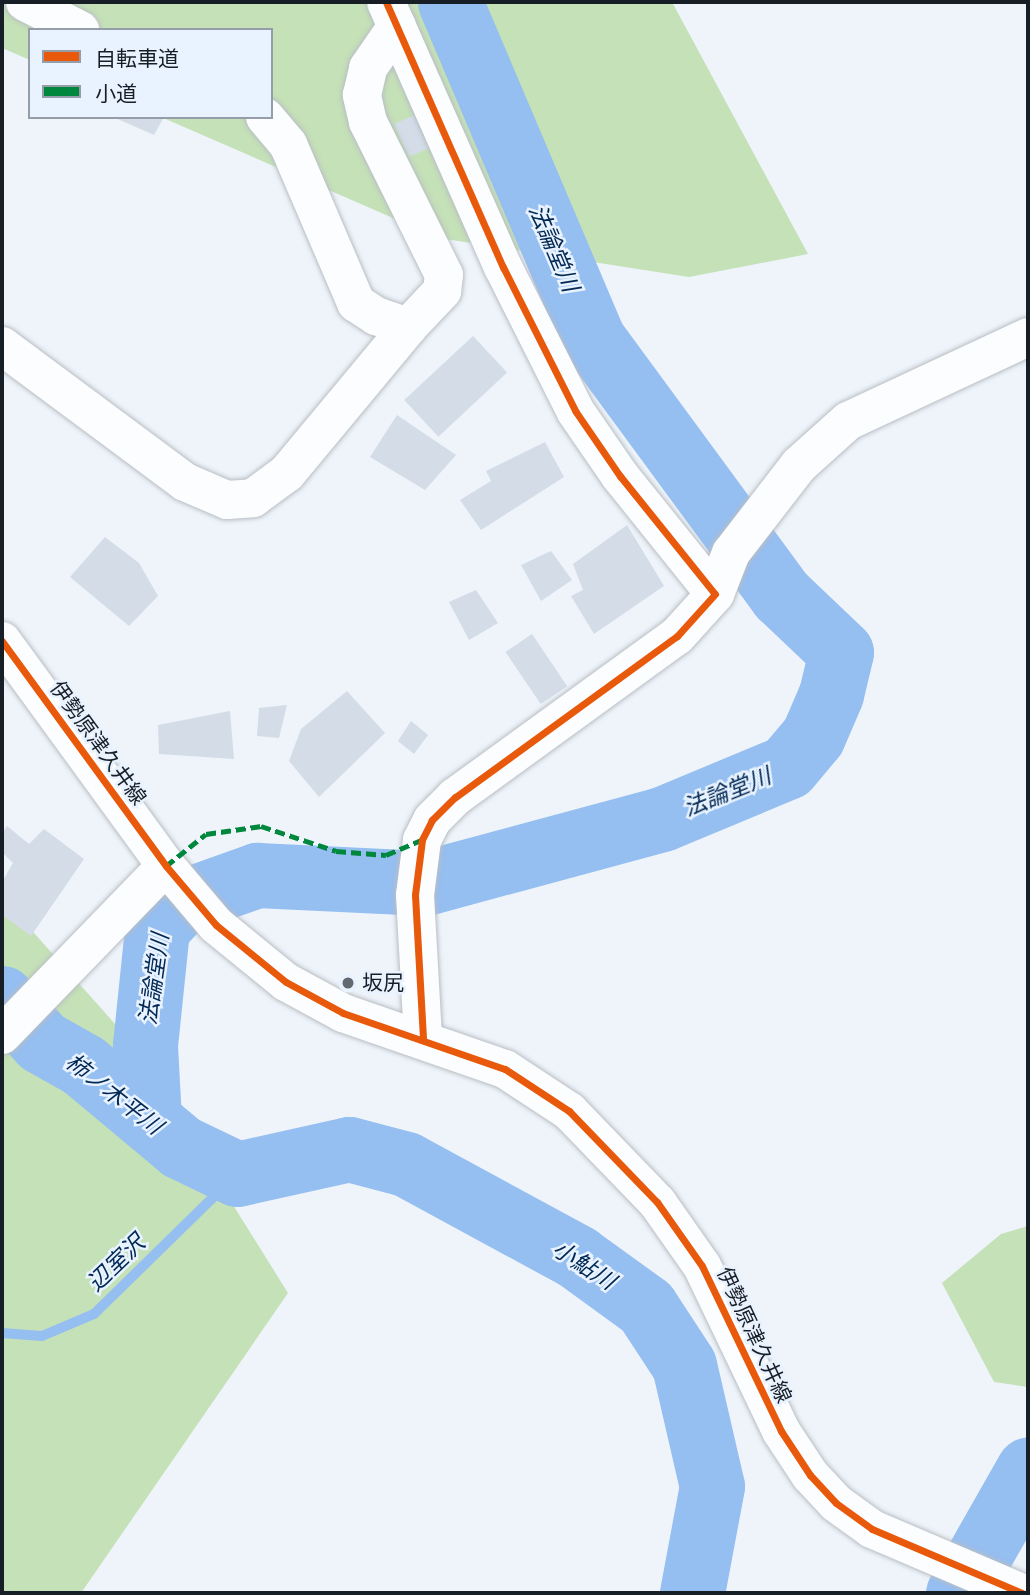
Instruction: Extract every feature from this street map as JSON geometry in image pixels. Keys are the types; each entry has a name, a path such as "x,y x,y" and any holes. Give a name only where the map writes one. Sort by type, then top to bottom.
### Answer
{"street":[{"path":"25,2 76,28"},
{"path":"2,346 185,482 227,500 253,498 288,473 408,327 442,291 444,275 368,122 362,95 368,68 391,14"},
{"path":"391,14 503,267 576,412 620,476 716,594"},
{"path":"267,119 288,144 356,303 376,316 408,327"},
{"path":"423,1038 415,895 419,853 432,820 455,797 677,636 716,594 731,553 799,465 848,421 1028,337"},
{"name":"伊勢原津久井線","path":"2,641 166,866 216,925 286,982 343,1013 423,1038 505,1069 569,1111 615,1153 657,1202 702,1266 780,1431 810,1475 835,1503 872,1529 946,1564 1010,1588"},
{"path":"2,1035 166,866"}],"green space":[{"path":"2,2 672,2 808,254 689,277 439,238 166,119 273,119 273,28 28,28 28,59 2,48"},
{"path":"2,897 132,1043 288,1293 81,1593 2,1593"},
{"path":"1028,1226 1028,1387 994,1382 942,1283 1001,1234"}],"building":[{"path":"419,113 434,146 409,157 394,124"},
{"path":"118,119 163,119 154,135"},
{"path":"473,336 507,373 438,437 404,400"},
{"path":"397,415 456,455 425,490 370,457"},
{"path":"545,442 564,477 481,530 460,500 491,481 486,471"},
{"path":"627,525 664,586 594,634 571,596 583,590 573,564"},
{"path":"105,537 139,563 158,596 129,626 70,577"},
{"path":"551,551 572,580 541,601 521,565"},
{"path":"476,590 498,623 469,640 449,602"},
{"path":"532,634 567,686 541,704 505,652"},
{"path":"347,691 385,733 319,797 289,761 301,729"},
{"path":"287,705 279,738 257,736 259,708"},
{"path":"230,711 234,759 159,754 158,725"},
{"path":"411,721 428,735 414,754 398,741"},
{"path":"7,826 29,844 44,829 84,859 31,936 2,915 2,882 13,863 2,852 2,833"}],"waterway":[{"name":"法論堂川","path":"149,1120 145,1045 157,928 181,902 257,875 425,883 662,819 787,767 813,736 831,694 841,652 781,595 593,339 450,2"},
{"name":"小鮎川","path":"2,998 42,1042 83,1065 181,1147 237,1174 349,1149 406,1164 577,1257 646,1307 684,1365 712,1486 692,1593"},
{"name":"辺室沢","path":"2,1333 42,1336 94,1314 237,1174"},
{"name":"小鮎川","path":"958,1593 1028,1470"}],"marked path":[{"path":"166,866 206,834 261,826 336,851 386,855 422,840"}],"cycle path":[{"path":"386,2 503,267 576,412 620,476 715,594 677,636 455,797 432,820 422,840 415,895 423,1038"},
{"path":"2,641 166,866 216,925 286,982 343,1013 505,1069 569,1111 657,1202 702,1266 781,1431 810,1475 836,1503 872,1529 1022,1593"}],"place":[{"name":"坂尻","path":"348,983"}],"water label":[{"name":"柿ノ木平川","path":"114,1094"}]}
